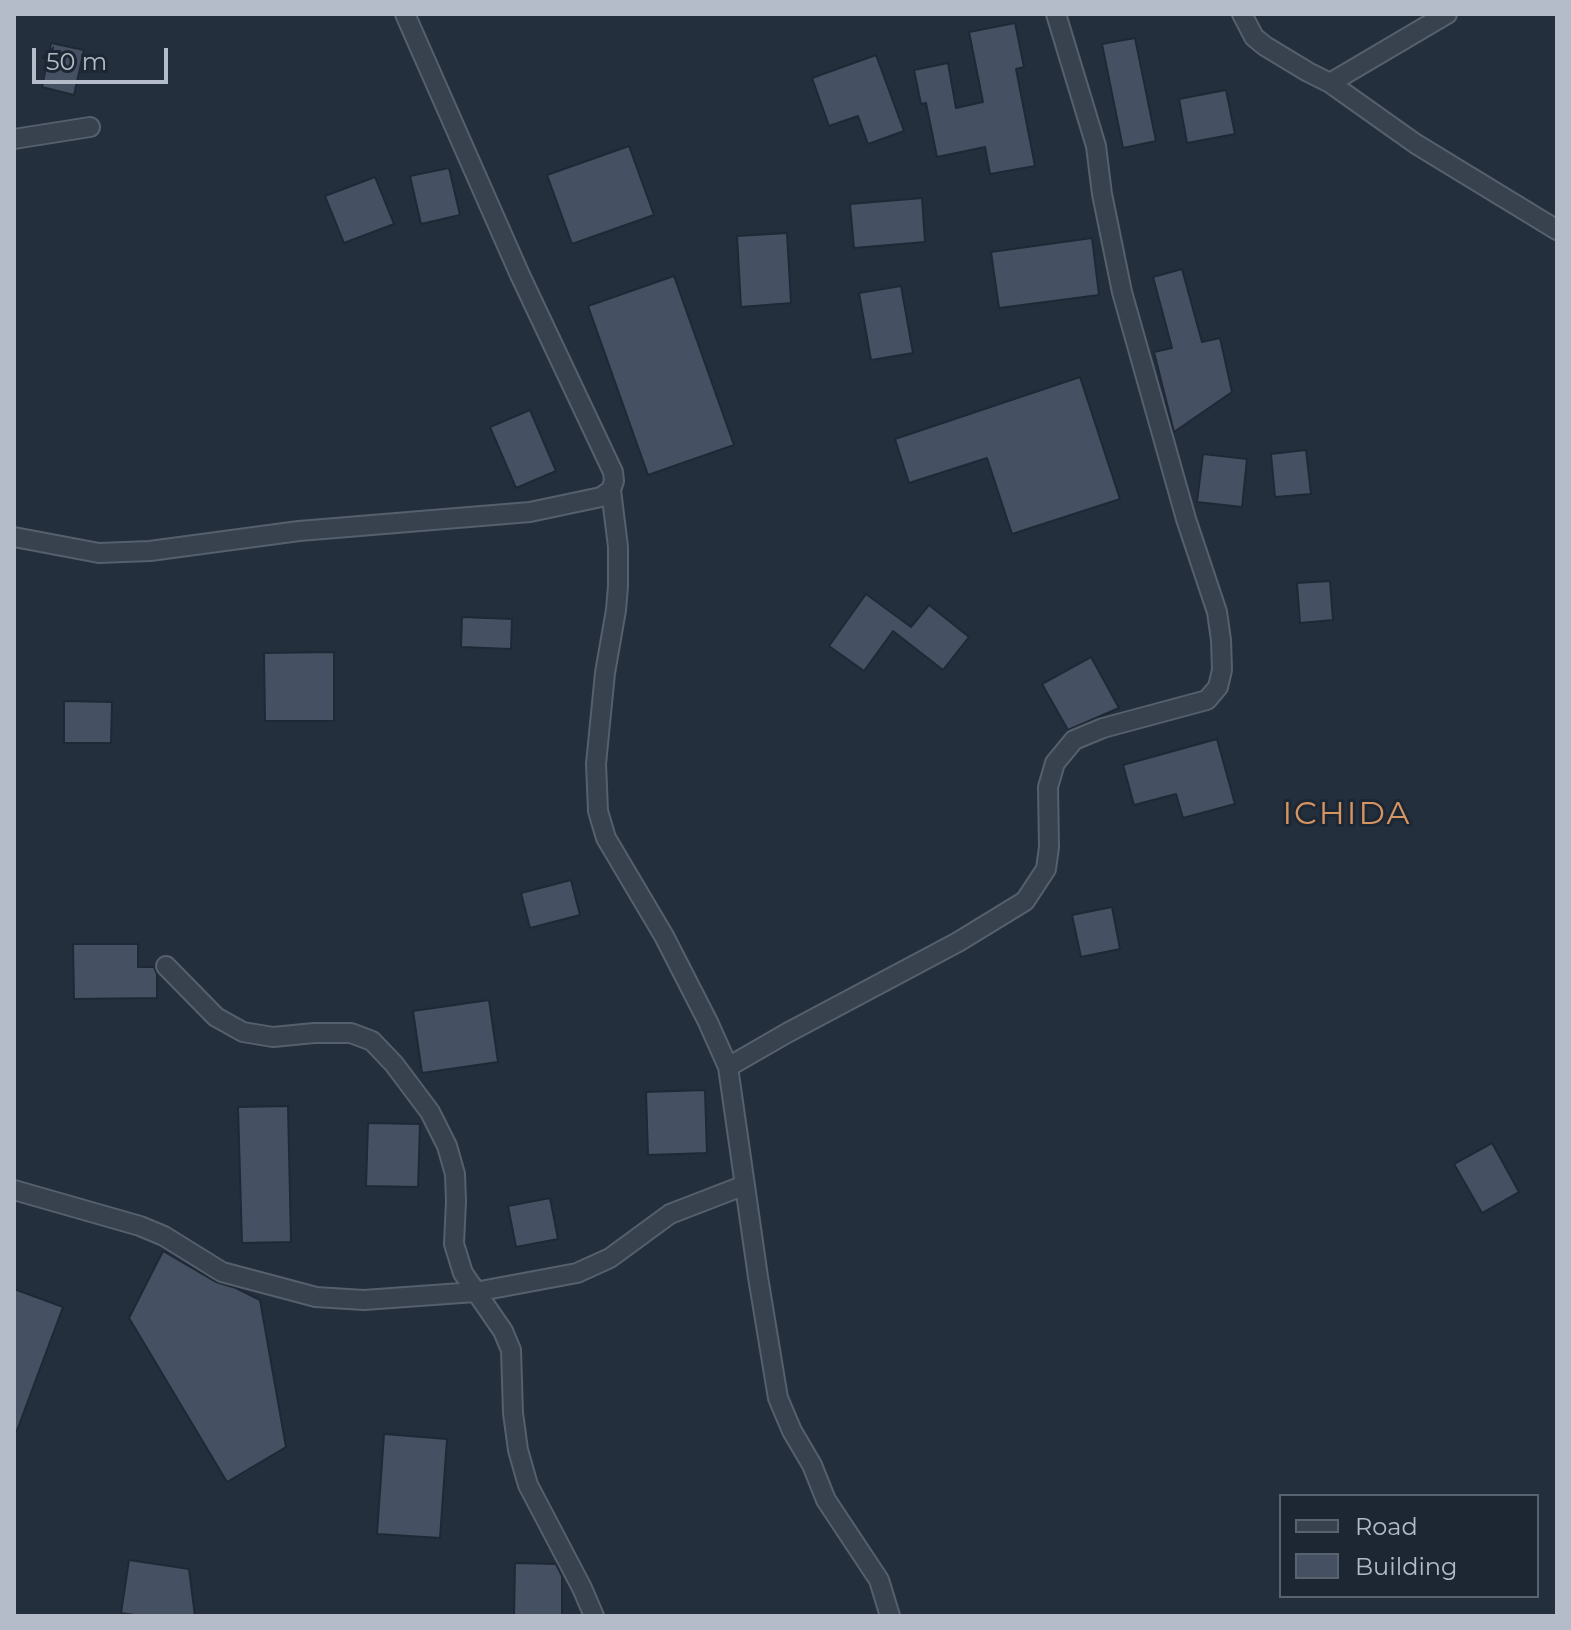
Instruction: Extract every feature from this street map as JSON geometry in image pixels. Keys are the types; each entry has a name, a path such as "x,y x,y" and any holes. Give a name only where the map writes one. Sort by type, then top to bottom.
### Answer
{"street":[{"path":"405,14 520,275 613,472 611,490 618,547 618,586 596,764 598,811 606,838 664,936 728,1067 778,1398 826,1500 879,1580 885,1614"},
{"path":"728,1067 958,942 1025,901 1046,869 1049,847 1048,787 1055,763 1074,740 1103,728 1207,700 1218,687 1222,670 1217,612 1186,519 1122,292 1102,194 1096,146 1056,14"},
{"path":"1242,14 1254,37 1295,65 1330,83 1416,144 1557,230"},
{"path":"1330,83 1447,14"},
{"path":"14,139 90,127"},
{"path":"14,537 99,553 150,551 299,531 530,512 601,497 611,490"},
{"path":"166,966 216,1017 243,1032 273,1037 351,1033 372,1041 394,1064 430,1112 447,1146 455,1174 454,1244 463,1273 503,1331 511,1350 513,1413 518,1450 528,1485 594,1616"},
{"path":"14,1190 140,1226 164,1236 222,1272 316,1297 364,1300 475,1292 577,1273 610,1258 670,1214 745,1185"}],"building":[{"path":"1015,23 1024,67 1016,69 1035,166 990,174 985,147 937,157 926,103 921,104 914,70 948,63 956,108 983,102 969,32"},
{"path":"1135,38 1156,141 1123,148 1102,44"},
{"path":"51,43 84,50 74,95 42,87"},
{"path":"876,55 904,131 868,144 858,116 829,126 812,78"},
{"path":"1226,90 1235,134 1187,143 1179,99"},
{"path":"629,146 654,215 572,244 547,175"},
{"path":"449,168 460,215 421,224 410,176"},
{"path":"375,177 394,224 344,243 325,196"},
{"path":"922,198 925,242 854,248 850,204"},
{"path":"787,233 791,303 741,307 737,236"},
{"path":"1092,238 1099,295 999,308 991,252"},
{"path":"1182,269 1202,342 1220,338 1232,392 1174,432 1154,352 1172,348 1153,277"},
{"path":"674,276 734,445 648,475 588,306"},
{"path":"901,286 913,353 871,360 859,293"},
{"path":"1080,377 1120,499 1012,534 987,458 909,483 895,439"},
{"path":"530,410 556,471 516,488 490,427"},
{"path":"1306,450 1311,494 1275,497 1271,454"},
{"path":"1203,454 1247,459 1242,507 1197,502"},
{"path":"1330,581 1333,620 1300,623 1297,583"},
{"path":"866,594 911,627 929,605 969,637 943,670 893,631 864,671 829,646"},
{"path":"462,617 512,619 511,649 461,647"},
{"path":"334,652 334,721 265,721 264,653"},
{"path":"1091,657 1119,708 1068,730 1042,684"},
{"path":"64,701 112,702 111,743 64,743"},
{"path":"1217,739 1235,804 1183,818 1176,794 1134,805 1123,765"},
{"path":"571,880 580,915 530,928 521,893"},
{"path":"1112,907 1120,949 1081,957 1072,915"},
{"path":"73,944 138,944 138,967 154,967 157,974 157,998 74,999"},
{"path":"489,1000 498,1062 422,1073 413,1011"},
{"path":"705,1090 707,1153 648,1155 646,1092"},
{"path":"288,1106 291,1242 242,1243 238,1107"},
{"path":"368,1123 420,1124 418,1187 366,1186"},
{"path":"1492,1143 1519,1192 1482,1213 1454,1164"},
{"path":"550,1198 558,1239 516,1247 508,1206"},
{"path":"163,1251 216,1282 260,1300 286,1447 227,1482 129,1318"},
{"path":"14,1289 63,1307 16,1433 14,1433"},
{"path":"384,1434 447,1439 440,1538 377,1534"},
{"path":"129,1560 189,1569 195,1616 121,1613"},
{"path":"515,1563 556,1564 562,1576 562,1616 514,1616"}],"district":[{"name":"ICHIDA","path":"1347,815"}]}
